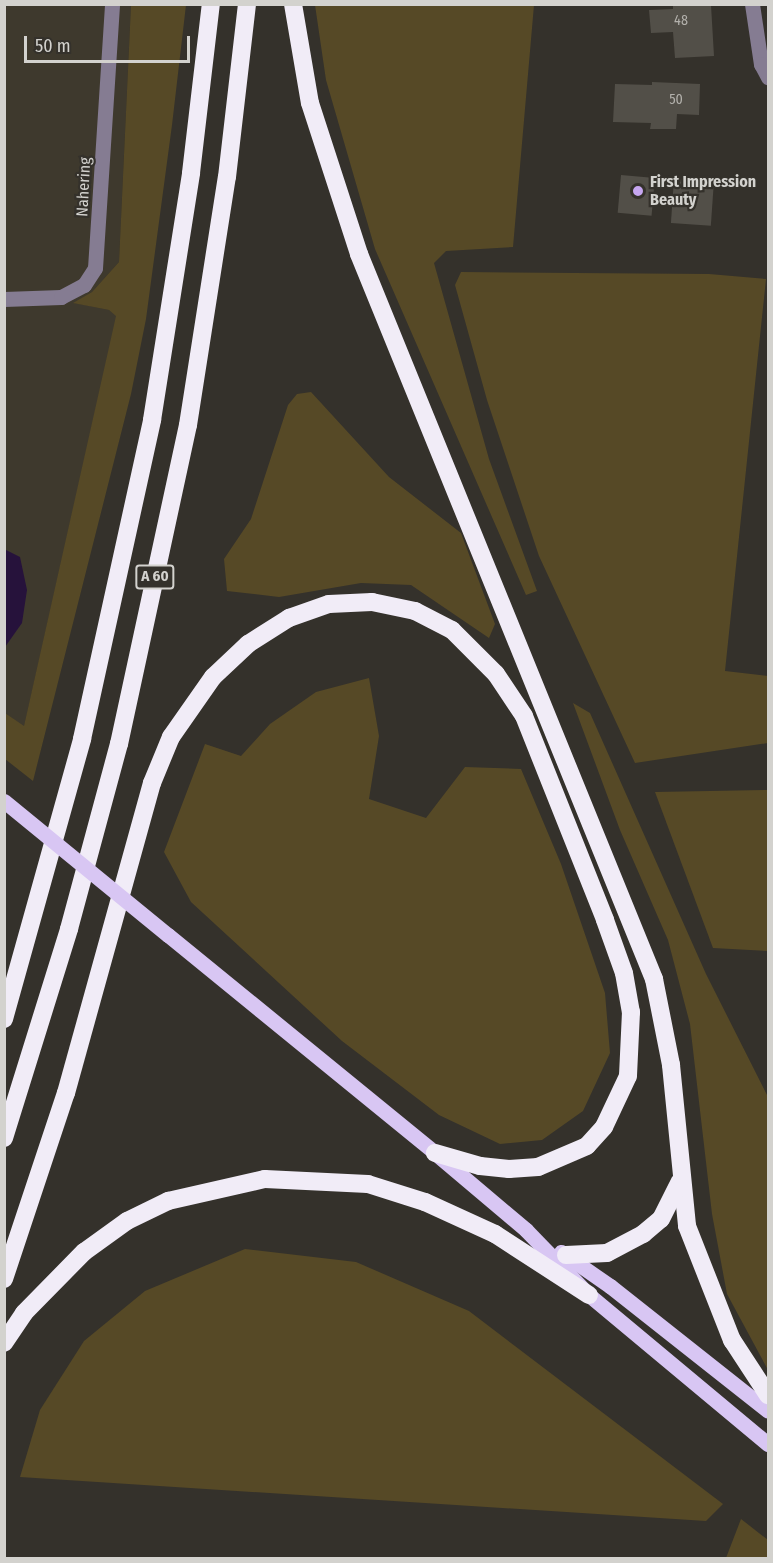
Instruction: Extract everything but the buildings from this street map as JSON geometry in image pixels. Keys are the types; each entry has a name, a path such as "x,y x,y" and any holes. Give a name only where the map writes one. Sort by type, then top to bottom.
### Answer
{"highway":[{"name":"A 60","path":"4,1019 35,920 82,739 152,420 191,173 211,4"},
{"name":"A 60","path":"4,1138 69,929 119,744 185,436 227,177 247,4"},
{"path":"293,4 310,103 359,254 654,979 671,1065 681,1143 680,1181 687,1226 713,1299 732,1340 768,1395"},
{"path":"4,1279 66,1094 152,783 171,737 213,677 248,644 289,618 329,604 372,602 415,611 452,630 496,674 524,716 624,973 631,1012 628,1076 604,1127 587,1146 538,1167 508,1169 480,1166 435,1153"},
{"path":"4,991 35,920"},
{"path":"4,1343 24,1313 84,1252 127,1221 168,1201 265,1179 368,1184 425,1202 495,1234 590,1294"},
{"path":"566,1255 607,1253 643,1234 661,1219 680,1181"}],"main road":[{"path":"4,801 435,1153 526,1230 590,1294 768,1444"},
{"path":"526,1230 566,1255 768,1411"}],"street":[{"name":"Nahering","path":"4,299 61,297 84,285 95,268 112,4"},
{"path":"752,4 762,64 768,77"}],"shaded area":[{"path":"5,5 131,5 119,262 92,292 75,303 109,310 117,315 24,727 5,713"},
{"path":"131,5 186,5 172,125 146,319 131,394 33,781 5,759 5,713 24,726 116,316 109,310 73,303 92,292 119,262"},
{"path":"315,5 534,5 513,247 446,251 434,263 489,459 537,591 526,595 375,249 326,80"},
{"path":"461,272 709,274 766,279 725,671 768,676 768,743 635,763 539,556 487,400 455,285"},
{"path":"311,392 389,477 461,533 495,624 489,638 411,585 361,583 279,597 227,591 224,559 251,519 288,405 297,394"},
{"path":"4,549 20,557 27,590 22,623 5,647"},
{"path":"369,678 379,736 369,799 426,818 465,767 521,769 561,864 605,993 610,1053 583,1111 542,1140 500,1144 439,1115 342,1041 191,902 164,852 205,744 241,756 270,724 316,692"},
{"path":"573,703 590,713 706,974 768,1097 768,1370 727,1294 712,1214 690,1024 668,940 620,830"},
{"path":"768,790 768,951 713,948 655,792"},
{"path":"245,1249 356,1262 469,1311 723,1504 706,1521 20,1477 40,1410 84,1341 145,1291"},
{"path":"741,1519 768,1540 768,1558 726,1558"}],"place":[{"name":"First Impression Beauty","path":"638,191"}]}
